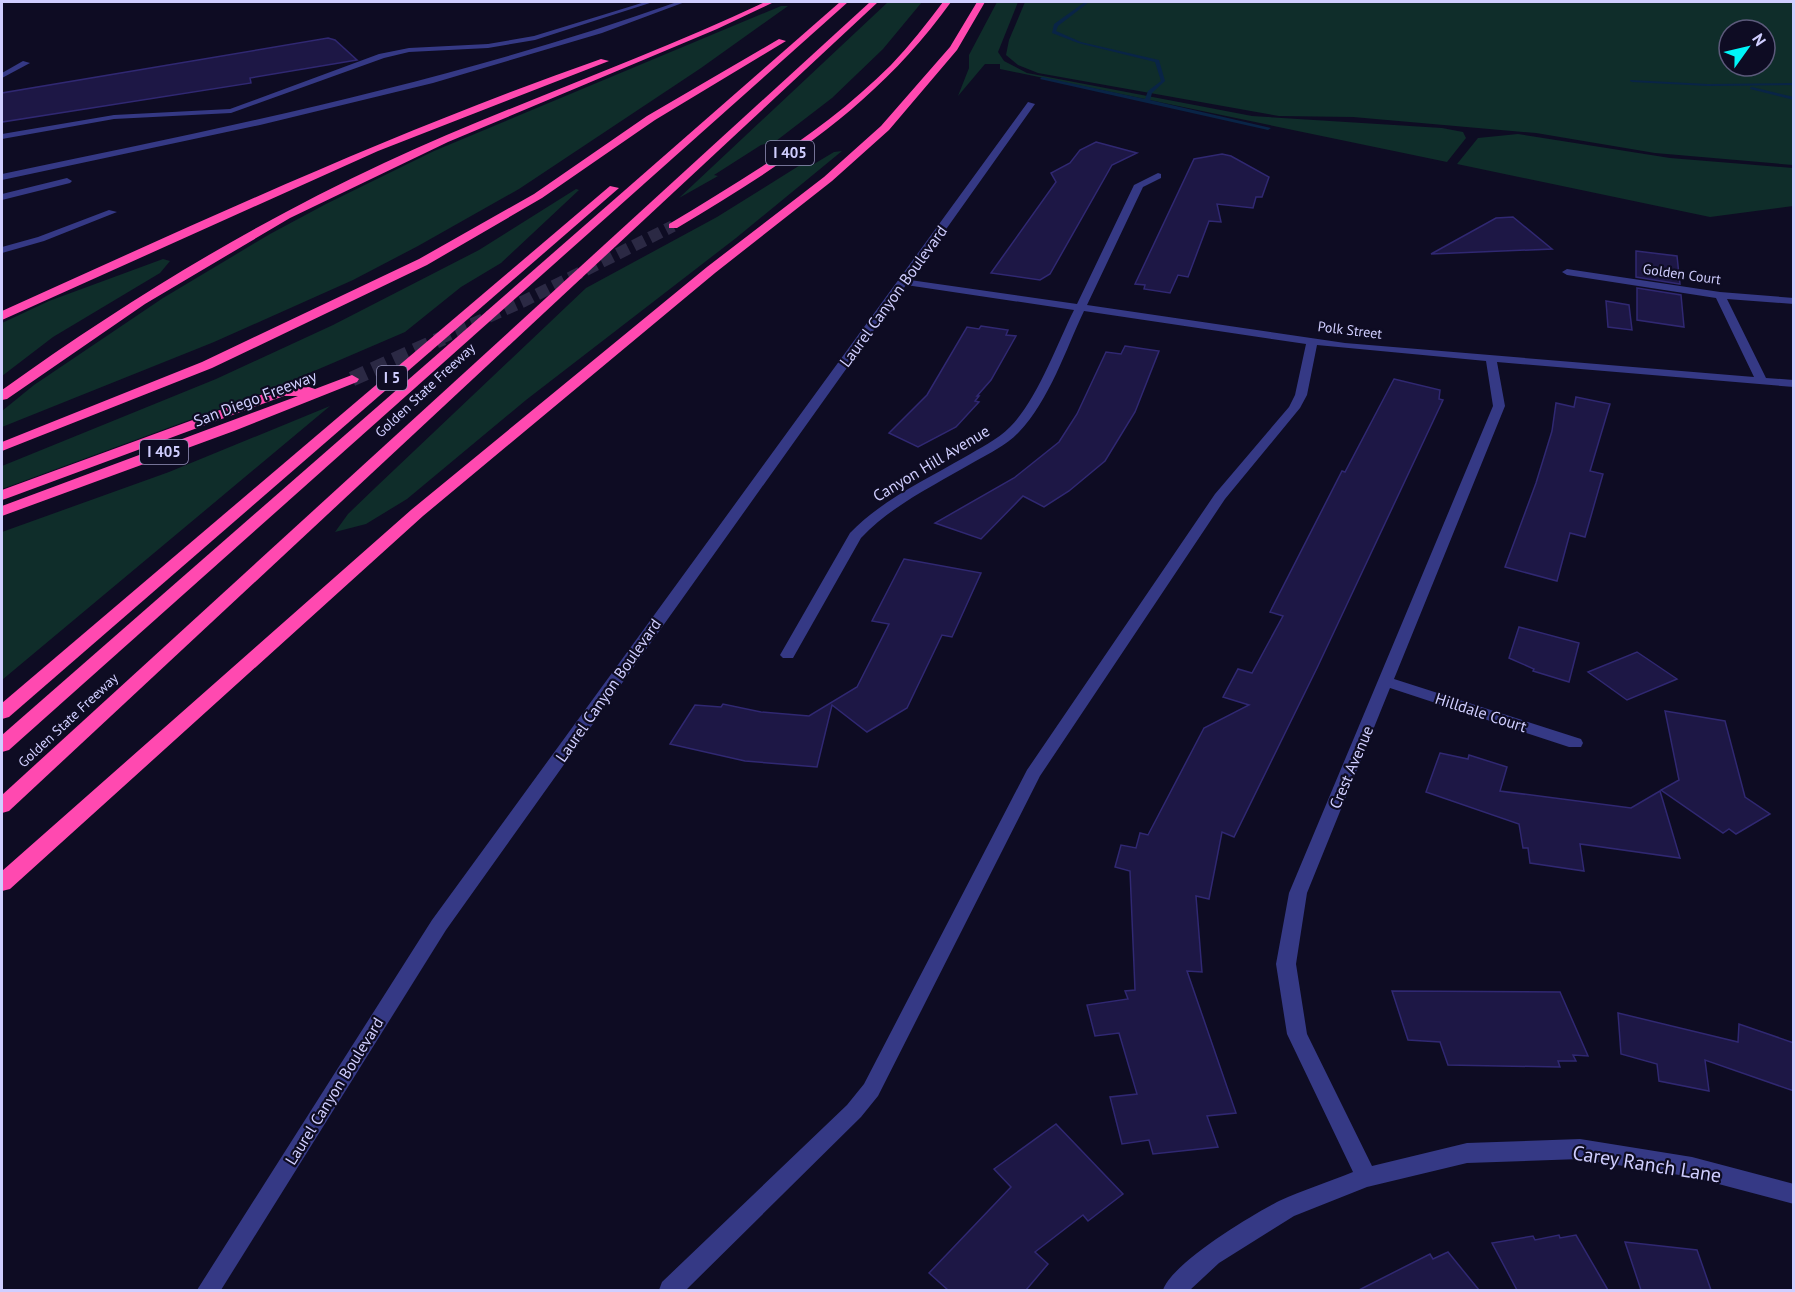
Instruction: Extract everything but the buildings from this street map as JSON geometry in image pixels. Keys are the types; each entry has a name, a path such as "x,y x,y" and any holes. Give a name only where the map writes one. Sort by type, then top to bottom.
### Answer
{"highway":[{"path":"2,396 100,325 218,253 297,210 384,166 770,2"},
{"path":"2,745 844,2"},
{"path":"610,232 855,2"},
{"name":"Golden State Freeway","path":"2,806 610,232 874,2"},
{"name":"I 405","path":"672,226 796,149 857,103 896,65 947,2"},
{"path":"2,883 417,513 711,270 828,179 885,128 954,48 981,2"},
{"path":"2,316 436,123 569,73 753,10"},
{"name":"Golden State Freeway","path":"2,447 207,365 423,262 538,196 651,118 786,38 2,713"},
{"name":"San Diego Freeway","path":"2,511 229,428 352,379"},
{"path":"2,495 144,445 282,392 326,390"}],"street":[{"path":"2,137 114,117 231,111 382,56 409,50 518,41 561,32 650,2"},
{"path":"2,177 375,97 537,52 682,2"},
{"path":"2,76 26,63"},
{"name":"Laurel Canyon Boulevard","path":"207,1290 438,925 703,556 905,282 1031,104"},
{"name":"Canyon Hill Avenue","path":"788,655 855,536 870,520 893,504 995,445 1015,429 1034,404 1078,308 1139,185 1158,176"},
{"path":"2,197 67,181"},
{"path":"2,250 41,239 112,212"},
{"name":"Golden Court","path":"1567,272 1720,295 1794,301"},
{"name":"Polk Street","path":"905,282 1312,341 1491,360 1794,384"},
{"path":"1720,295 1762,381"},
{"path":"670,1290 854,1111 871,1090 1033,774 1220,497 1294,408 1300,395 1312,341"},
{"name":"Crest Avenue","path":"1366,1177 1297,1034 1286,964 1298,893 1499,406 1491,360"},
{"name":"Hilldale Court","path":"1387,682 1575,743"},
{"name":"Carey Ranch Lane","path":"1174,1290 1211,1255 1286,1209 1366,1177 1467,1153 1580,1149 1692,1167 1794,1194"}],"green space":[{"path":"888,2 922,2 883,49 832,98 776,141 761,145 714,175 718,176 679,198"},
{"path":"997,2 1018,2 998,52 1004,61 1027,73 1252,116 1442,128 1463,132 1466,138 1447,162 1000,69 1000,64 985,64 958,96 969,68 969,55"},
{"path":"1025,2 1793,2 1793,165 1655,153 1536,133 1353,117 1279,116 1038,73 1018,65 1006,55 1009,40"},
{"path":"781,6 788,6 701,68 519,189 418,246 353,280 214,342 2,427 2,411 34,385 163,298 270,234 434,151"},
{"path":"1518,134 1670,158 1793,168 1793,206 1710,217 1457,164 1478,138"},
{"path":"842,151 736,238 526,400 407,499 366,524 335,532 348,514 586,288 717,217 805,162 814,164 834,152"},
{"path":"576,189 579,190 501,263 461,287 405,332 263,393 2,489 2,466 216,379 333,325 479,250"},
{"path":"163,259 170,261 160,273 53,337 2,376 2,323 49,301"},
{"path":"330,406 2,680 2,532 169,472"}],"waterway":[{"path":"1087,2 1056,25 1054,32 1092,46 1157,61 1163,81 1150,92 1147,101"},
{"path":"1042,78 1268,128"},
{"path":"1632,81 1708,85 1794,84"},
{"path":"1752,88 1794,99"}],"tunnel":[{"path":"439,339 524,301 673,226"},
{"path":"352,379 443,338"}]}
